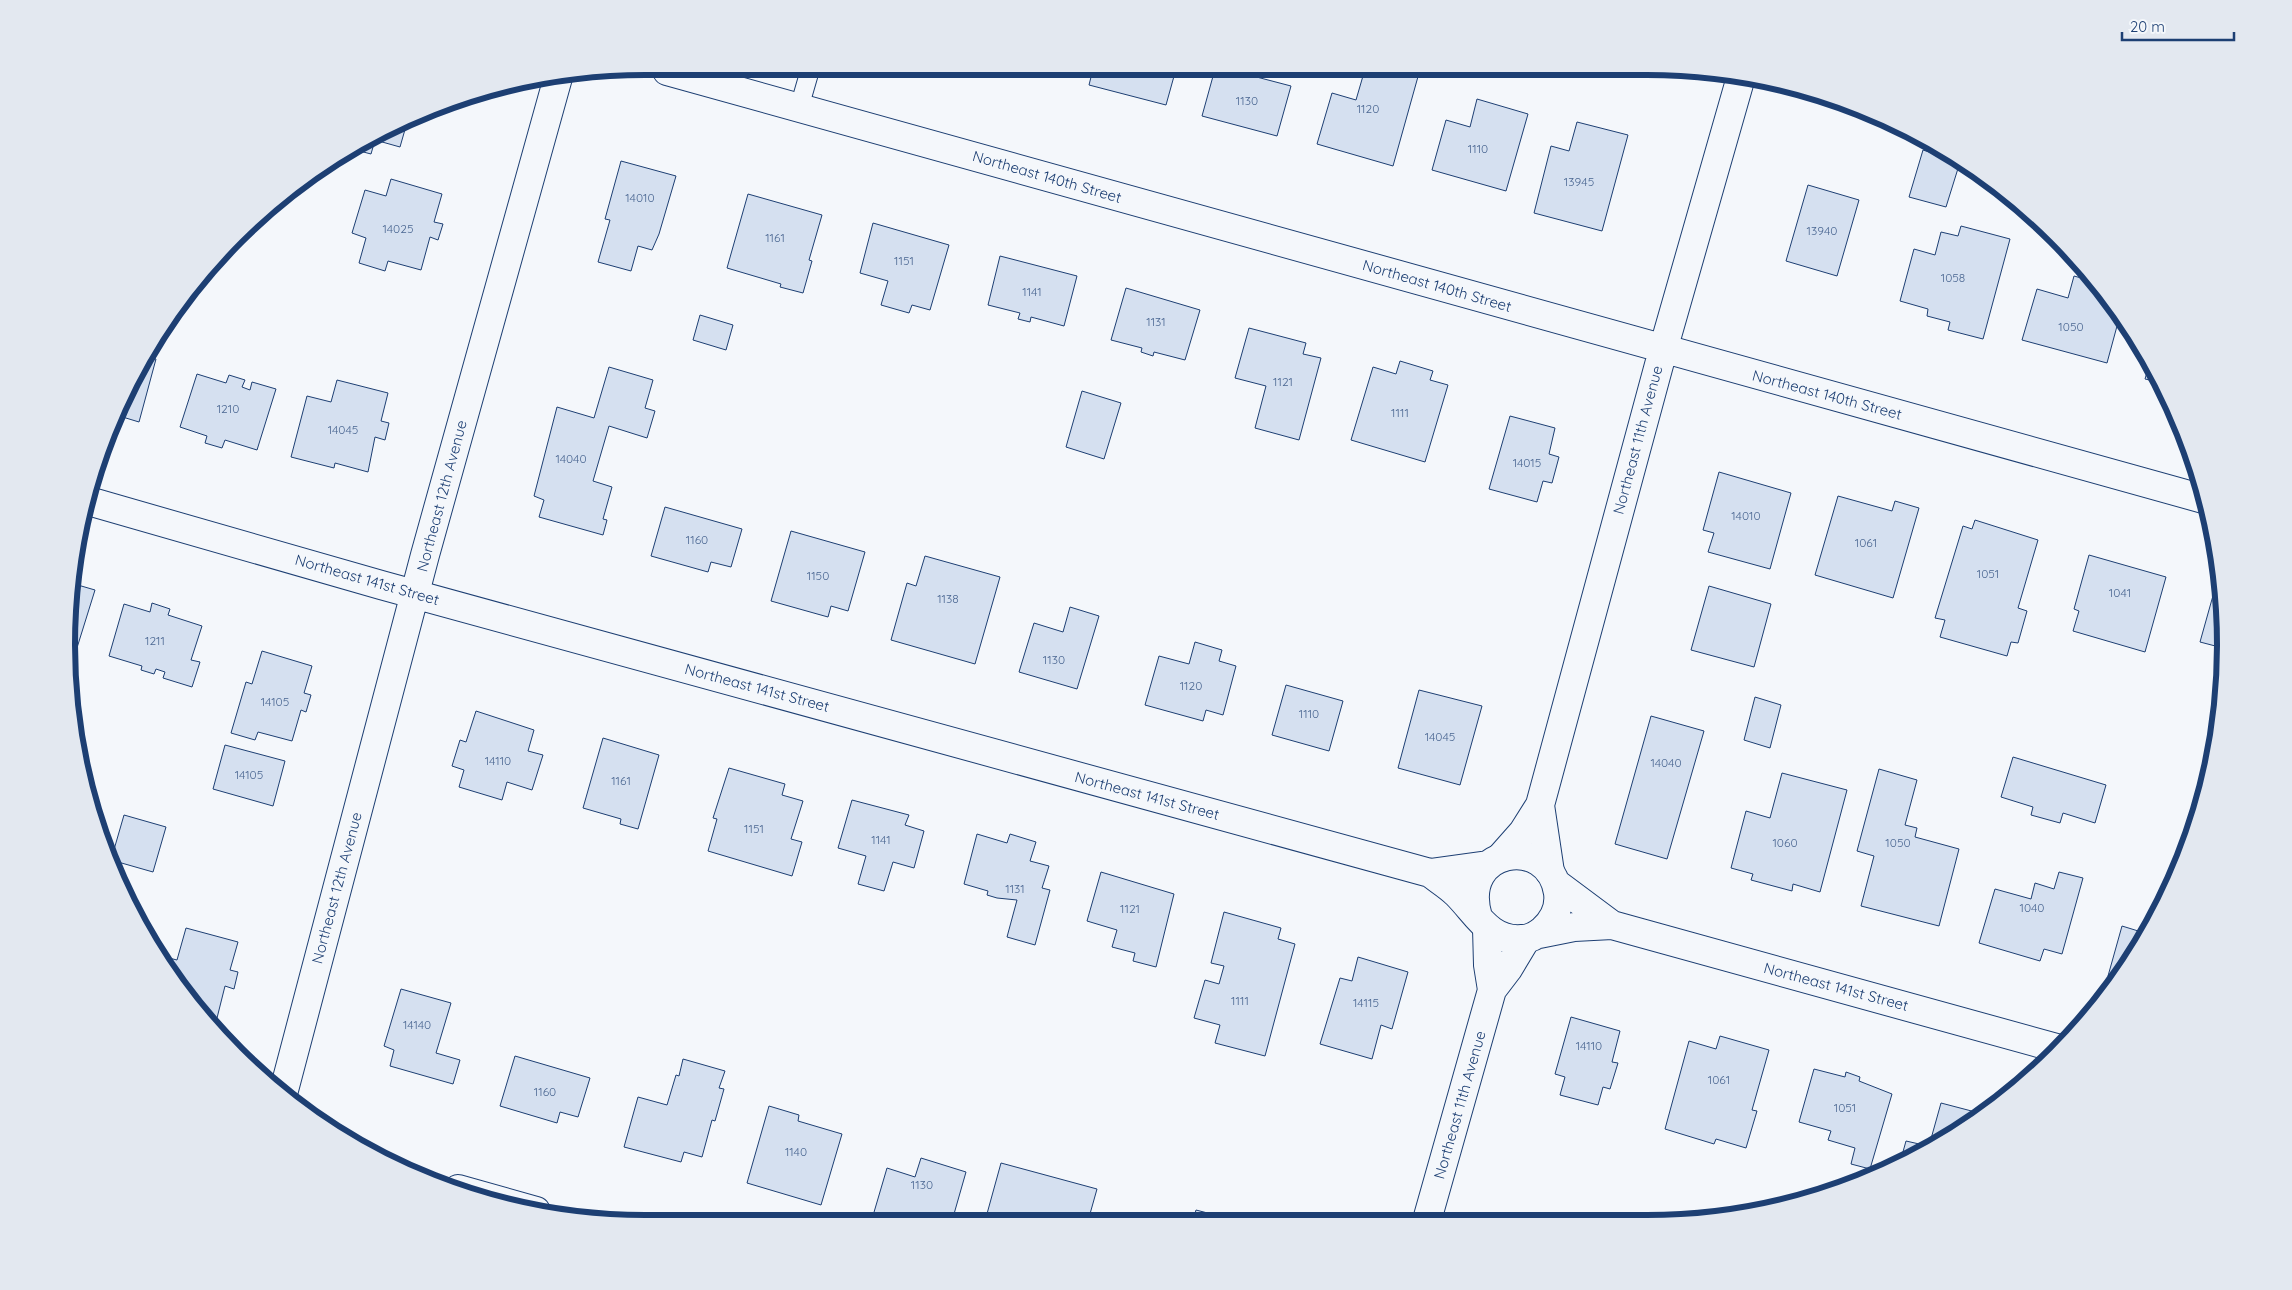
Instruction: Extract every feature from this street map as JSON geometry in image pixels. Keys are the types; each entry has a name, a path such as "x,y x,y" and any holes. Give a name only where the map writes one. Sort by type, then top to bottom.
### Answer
{"street":[{"name":"Northeast 140th Street","path":"681,75 2198,498"},
{"name":"Northeast 12th Avenue","path":"285,1087 415,594 557,82"},
{"name":"Northeast 11th Avenue","path":"1494,862 1522,832 1540,805 1663,350 1739,83"},
{"name":"Northeast 141st Street","path":"93,502 415,594 1430,873 1456,892 1482,922"},
{"name":"Northeast 11th Avenue","path":"1540,805 1554,878"},
{"path":"1513,855 1527,856 1540,862 1554,878 1559,898 1556,912 1549,924 1532,936 1512,940 1498,936 1482,922 1474,904 1474,890 1479,876 1494,862 1513,855"},
{"name":"Northeast 141st Street","path":"1430,873 1494,862"},
{"name":"Northeast 141st Street","path":"1554,878 1612,925"},
{"name":"Northeast 11th Avenue","path":"1482,922 1492,990"},
{"name":"Northeast 141st Street","path":"1532,936 1574,927 1612,925 2051,1047"},
{"name":"Northeast 11th Avenue","path":"1429,1215 1492,990 1532,936"}],"lane":[{"path":"799,108 809,75"}],"building":[{"path":"1092,75 1174,75 1166,105 1089,85"},
{"path":"1213,75 1249,75 1291,86 1277,136 1202,116"},
{"path":"1363,75 1418,75 1393,166 1317,144 1332,93 1356,100"},
{"path":"1477,99 1528,114 1506,191 1432,170 1446,120 1470,127"},
{"path":"1577,122 1628,135 1602,231 1534,213 1551,146 1569,151"},
{"path":"405,128 400,147 379,141"},
{"path":"374,144 371,154 360,151"},
{"path":"1923,150 1938,155 1958,167 1946,207 1909,197"},
{"path":"621,161 676,176 659,234 652,250 638,246 631,271 598,262 610,220 605,219"},
{"path":"391,179 442,194 434,222 443,224 438,240 430,237 421,270 388,261 385,271 359,263 366,238 352,233 365,190 386,196"},
{"path":"1808,185 1859,200 1837,276 1786,261"},
{"path":"748,194 822,215 809,260 812,261 803,293 780,287 781,284 727,268"},
{"path":"873,223 949,245 930,310 912,305 909,313 881,305 888,281 860,273"},
{"path":"1961,226 2010,239 1983,339 1948,330 1950,322 1927,316 1928,309 1900,301 1914,249 1935,255 1941,232 1958,236"},
{"path":"1000,256 1077,276 1064,326 1031,317 1030,322 1018,319 1020,313 988,305"},
{"path":"2074,276 2084,279 2118,323 2107,363 2022,340 2037,289 2068,298"},
{"path":"1126,288 1200,310 1185,360 1154,352 1153,356 1141,352 1142,348 1111,340"},
{"path":"700,315 733,325 726,350 693,340"},
{"path":"1249,328 1306,343 1303,354 1321,358 1299,440 1255,428 1266,386 1235,378"},
{"path":"152,358 156,359 139,422 123,417"},
{"path":"1400,361 1433,371 1430,380 1448,385 1425,462 1351,440 1373,367 1396,374"},
{"path":"609,367 653,380 645,408 655,411 647,438 609,426 593,481 612,487 603,519 607,520 603,535 539,517 544,500 534,496 557,407 594,418"},
{"path":"2147,372 2152,380 2145,379"},
{"path":"197,374 226,383 229,375 245,380 242,387 250,390 252,382 276,389 257,450 225,440 222,448 205,443 207,436 180,427"},
{"path":"337,380 388,393 381,421 389,423 385,440 375,437 368,472 335,463 334,468 291,457 307,396 331,402"},
{"path":"1082,391 1121,403 1104,459 1066,447"},
{"path":"1510,416 1555,428 1549,454 1559,457 1552,483 1543,481 1537,502 1489,489"},
{"path":"1719,472 1791,493 1770,569 1708,552 1714,533 1703,530"},
{"path":"1838,496 1892,511 1895,501 1919,508 1893,598 1815,575"},
{"path":"665,507 742,529 731,567 711,562 708,572 651,556"},
{"path":"1975,520 2038,540 2018,608 2027,611 2018,643 2011,642 2007,656 1940,637 1945,620 1935,618 1963,526 1972,529"},
{"path":"791,531 865,552 848,611 831,606 828,617 771,601"},
{"path":"2089,555 2166,577 2145,652 2073,631 2079,611 2074,609"},
{"path":"925,556 1000,577 975,664 891,640 907,583 916,586"},
{"path":"78,585 95,590 76,651 76,608"},
{"path":"1709,586 1771,604 1754,667 1691,650"},
{"path":"2214,592 2214,592 2217,646 2200,642"},
{"path":"152,603 170,609 168,615 202,626 191,660 200,662 192,687 163,678 165,672 156,669 154,674 141,670 142,666 109,656 124,604 150,612"},
{"path":"1070,607 1099,616 1077,689 1019,672 1034,623 1063,632"},
{"path":"1195,642 1222,650 1219,661 1236,666 1223,715 1206,710 1203,721 1145,705 1159,656 1189,664"},
{"path":"262,651 312,666 304,693 311,695 306,712 301,710 292,741 258,732 255,740 231,733 246,682 252,684"},
{"path":"1286,685 1343,701 1329,751 1272,735"},
{"path":"1419,690 1482,706 1460,785 1398,768"},
{"path":"1755,697 1781,705 1770,748 1744,740"},
{"path":"476,711 534,730 528,751 543,755 532,790 507,782 502,800 459,787 464,770 452,766 460,740 466,742"},
{"path":"1651,716 1704,731 1667,859 1615,844"},
{"path":"603,738 659,755 638,829 620,824 621,819 583,808"},
{"path":"225,745 285,761 273,806 213,789"},
{"path":"2013,757 2106,785 2095,823 2063,813 2060,823 2031,815 2033,807 2001,797"},
{"path":"729,768 785,784 782,795 803,801 791,839 802,842 792,876 708,851 717,819 713,818"},
{"path":"1879,769 1917,780 1905,825 1917,828 1915,837 1959,849 1939,926 1861,906 1874,856 1857,851"},
{"path":"1782,773 1847,790 1820,892 1793,884 1792,891 1751,880 1753,874 1731,868 1746,811 1770,818"},
{"path":"852,800 909,815 905,825 924,831 914,868 893,862 884,891 858,884 866,856 838,848"},
{"path":"124,815 166,827 153,872 118,862 114,851"},
{"path":"977,834 1007,843 1010,834 1036,842 1030,861 1049,866 1042,888 1050,890 1035,945 1007,937 1017,900 987,895 988,891 964,884"},
{"path":"1101,872 1174,894 1156,967 1133,961 1135,953 1112,947 1117,930 1087,921"},
{"path":"2059,872 2083,878 2062,954 2044,949 2040,961 1979,943 1995,889 2031,899 2035,883 2054,889"},
{"path":"1224,912 1281,928 1278,939 1295,944 1265,1056 1215,1043 1220,1025 1194,1018 1205,980 1219,984 1224,966 1211,963"},
{"path":"2122,926 2140,932 2121,962 2110,977 2108,976"},
{"path":"186,928 238,942 230,970 238,972 234,989 225,986 217,1018 213,1017 169,959 177,960"},
{"path":"1358,957 1408,972 1392,1029 1381,1025 1372,1059 1320,1044 1340,978 1352,981"},
{"path":"401,989 451,1003 436,1053 460,1060 453,1084 390,1066 394,1050 384,1046"},
{"path":"1571,1017 1620,1031 1612,1062 1618,1063 1610,1089 1603,1087 1598,1105 1560,1095 1565,1077 1555,1074"},
{"path":"1720,1036 1769,1050 1752,1110 1757,1111 1746,1148 1716,1139 1714,1144 1665,1129 1689,1041 1716,1049"},
{"path":"515,1056 590,1078 578,1117 560,1112 557,1123 500,1106"},
{"path":"683,1059 725,1071 719,1088 724,1089 715,1121 712,1120 702,1157 684,1152 681,1162 624,1147 638,1097 667,1105 676,1075 679,1076"},
{"path":"1814,1069 1845,1077 1846,1072 1860,1077 1859,1081 1892,1094 1870,1169 1851,1164 1855,1148 1828,1140 1831,1131 1799,1122"},
{"path":"1941,1103 1974,1112 1964,1119 1931,1140"},
{"path":"769,1106 799,1115 798,1121 842,1134 821,1205 747,1183"},
{"path":"1906,1141 1921,1144 1902,1154"},
{"path":"921,1158 966,1172 954,1215 873,1215 887,1168 915,1177"},
{"path":"1001,1163 1097,1189 1090,1215 987,1215"},
{"path":"1196,1210 1215,1215 1195,1215"}]}
